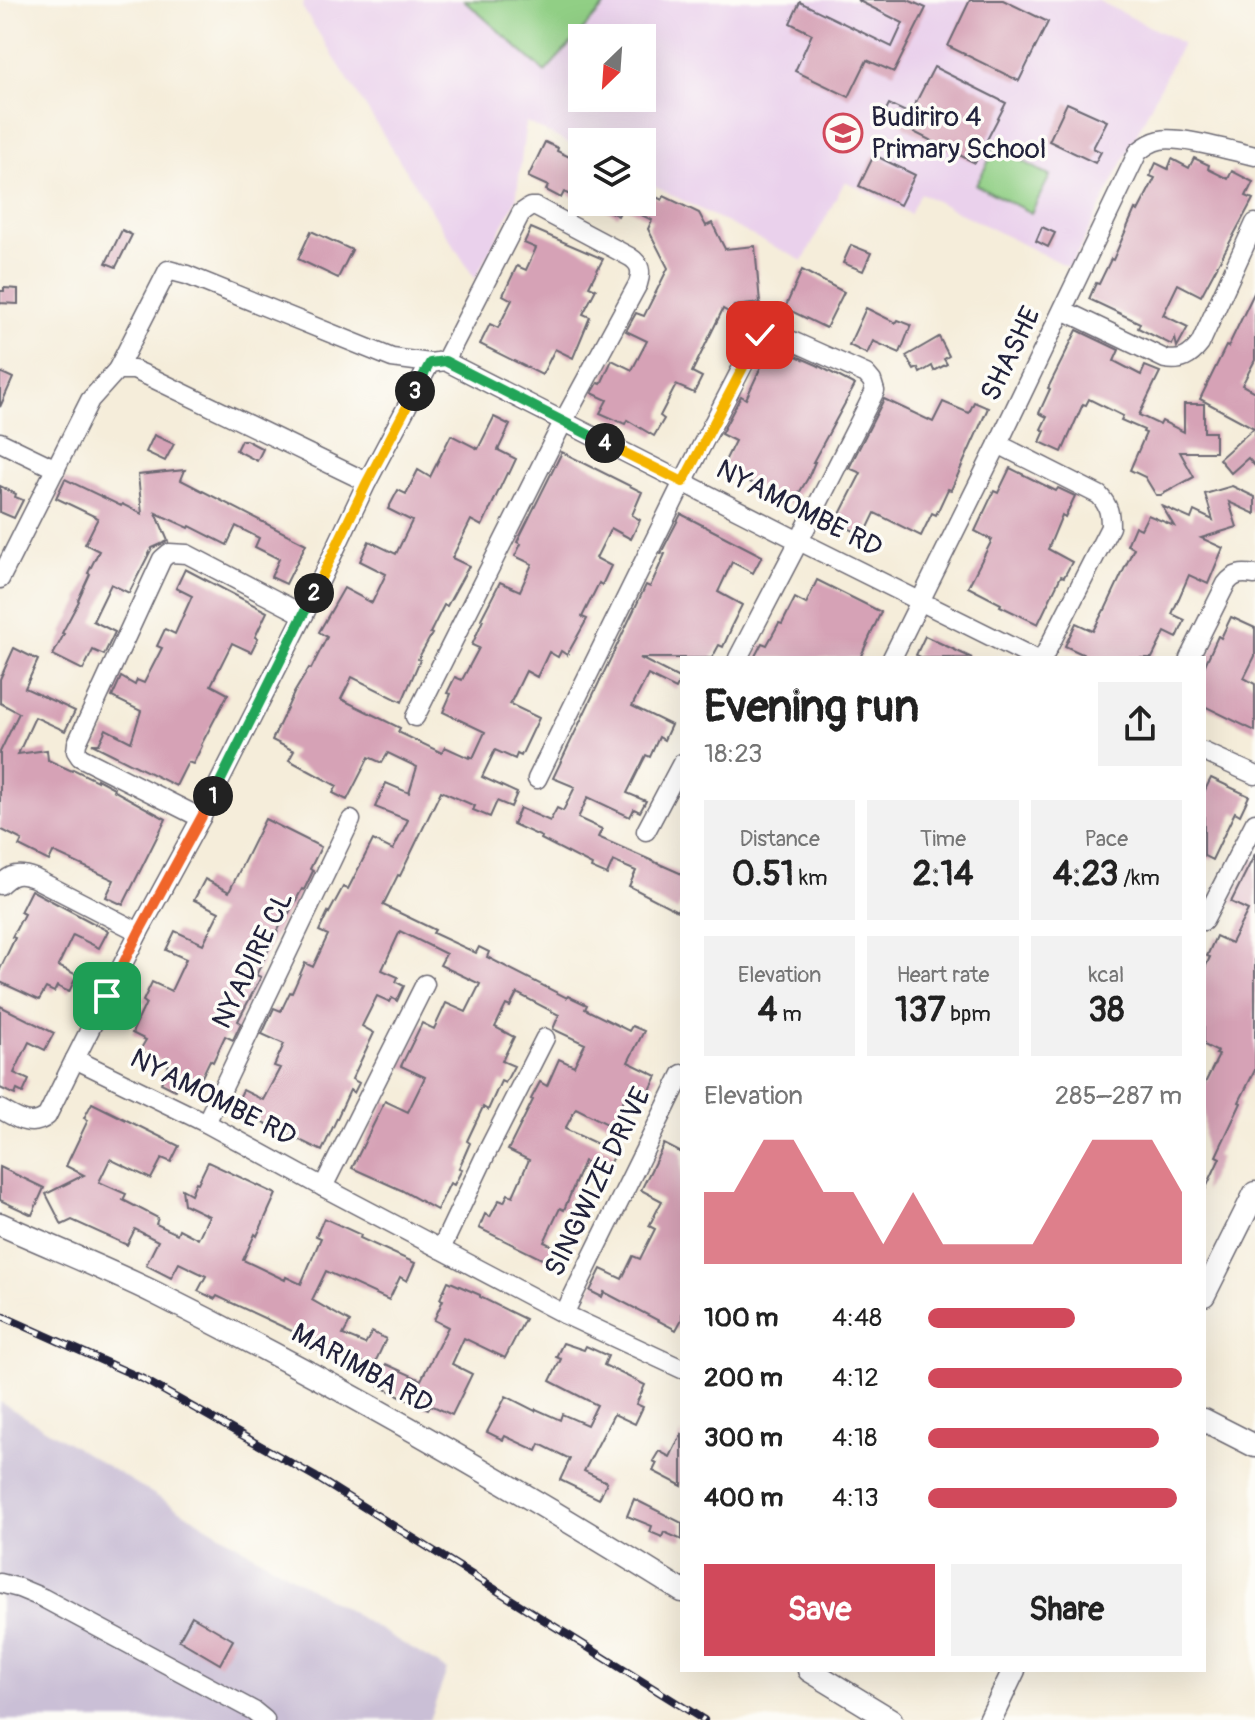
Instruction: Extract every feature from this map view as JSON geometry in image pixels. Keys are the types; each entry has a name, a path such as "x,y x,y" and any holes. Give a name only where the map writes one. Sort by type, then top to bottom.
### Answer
{"street":[{"name":"SHASHE","path":"921,601 1138,152 1147,144 1174,139 1255,156"},
{"path":"0,1109 30,1124 40,1122 47,1116 304,615 367,482 521,213 536,207 637,262 640,267 638,284 563,422 415,717"},
{"path":"1063,310 1165,359 1181,360 1200,344 1255,223"},
{"name":"NYAMOMBE RD","path":"117,370 168,270 187,275 392,358 437,362 1030,656"},
{"path":"537,779 683,482 760,335 770,331 866,374 875,391 739,656"},
{"path":"0,579 90,400 117,370 134,370 148,376 367,482"},
{"path":"0,442 56,469"},
{"path":"998,444 1099,495 1107,503 1110,513 1110,527 1044,656"},
{"path":"201,818 80,757 76,751 162,559 169,553 187,554 304,615"},
{"path":"1190,656 1231,577 1240,573 1255,575"},
{"path":"893,656 921,601"},
{"path":"1206,753 1255,775"},
{"path":"646,831 680,767"},
{"name":"NYADIRE CL","path":"206,1123 351,820"},
{"path":"1206,917 1255,822"},
{"path":"0,885 9,876 21,873 139,932"},
{"path":"323,1187 425,984"},
{"path":"441,1249 545,1038"},
{"name":"NYAMOMBE RD","path":"75,1059 206,1123 564,1314 680,1368"},
{"name":"SINGWIZE DRIVE","path":"564,1314 680,1078"},
{"path":"1206,1291 1255,1193"},
{"name":"MARIMBA RD","path":"0,1224 152,1292 316,1376 493,1477 680,1590"},
{"path":"1206,1421 1255,1446"},
{"path":"0,1583 43,1598 254,1711 265,1720"},
{"path":"812,1672 891,1720"},
{"path":"990,1720 1013,1672"}],"shaded area":[{"name":"Budiriro 4 Primary School","path":"305,0 1097,0 1182,43 1070,268 920,193 910,214 845,181 803,261 656,187 656,128 568,128 568,143 526,122 516,200 475,279 302,7"},
{"path":"0,1402 447,1670 429,1720 0,1720"}],"green space":[{"path":"464,0 610,0 588,24 568,24 568,47 545,72"},
{"path":"996,147 1050,176 1031,213 976,185"}],"building":[{"path":"857,0 908,0 926,8 894,72 867,60 849,97 795,71 812,34 790,23 800,2 892,47 903,23"},
{"path":"970,0 1003,0 1048,22 1019,81 948,46"},
{"path":"934,67 1006,103 975,163 884,114 889,104 910,114"},
{"path":"1067,103 1107,121 1093,148 1101,152 1095,163 1049,141"},
{"path":"545,142 568,156 568,194 564,192 561,198 546,190 548,186 528,177"},
{"path":"874,155 915,175 900,205 859,186"},
{"path":"1194,158 1228,179 1232,171 1253,182 1246,196 1253,199 1201,296 1178,284 1163,315 1188,327 1177,347 1175,338 1172,345 1138,328 1140,323 1089,299 1096,283 1099,284 1113,260 1135,209 1138,211 1155,178 1150,176 1156,163 1168,169 1172,159 1189,168"},
{"path":"664,196 699,213 706,226 712,223 725,249 755,246 760,303 734,306 730,313 723,309 692,372 702,377 694,393 676,385 660,416 664,419 654,436 627,420 625,424 600,413 607,400 592,393 598,383 601,384 612,360 632,370 647,341 626,331 636,313 644,316 668,268 648,229 652,220 644,216 656,216 656,197 662,200"},
{"path":"1042,227 1055,233 1048,247 1036,241"},
{"path":"531,228 603,259 589,286 596,289 583,314 590,317 573,358 555,349 542,375 480,344 490,324 498,328 512,300 503,295 517,266 526,270 536,248 524,243"},
{"path":"122,230 132,235 116,267 106,263"},
{"path":"311,231 352,250 338,278 298,259"},
{"path":"851,245 871,253 863,271 843,263"},
{"path":"802,270 844,292 826,328 785,308"},
{"path":"4,288 18,289 18,304 0,303 0,291"},
{"path":"1255,291 1255,360 1242,385 1255,392 1255,466 1248,458 1231,473 1219,459 1254,428 1200,399"},
{"path":"866,308 896,323 898,320 911,325 900,353 873,341 867,354 849,345"},
{"path":"1077,330 1119,350 1114,361 1141,375 1145,366 1160,372 1139,415 1160,425 1162,421 1184,432 1184,404 1204,404 1204,432 1215,432 1215,452 1180,452 1194,477 1156,495 1145,477 1130,470 1146,433 1144,430 1121,420 1123,416 1089,399 1086,405 1083,404 1062,452 1040,442 1045,431 1041,429 1047,417 1039,413"},
{"path":"939,337 949,356 944,359 947,364 934,371 932,366 920,373 918,368 914,370 906,356"},
{"path":"771,345 855,385 792,505 722,467 735,441 721,434 741,396 746,399"},
{"path":"0,372 13,378 0,407"},
{"path":"884,399 933,422 943,402 969,413 974,402 988,408 951,490 948,489 936,515 932,513 921,536 875,513 864,536 836,522 861,473 849,468"},
{"path":"494,417 510,425 498,450 516,459 482,526 471,520 452,558 469,566 430,633 402,702 352,677 341,699 442,753 445,747 473,758 485,732 443,712 451,694 447,693 455,677 462,680 479,648 472,645 500,582 520,591 532,564 515,556 521,544 517,542 562,452 642,492 632,515 640,520 631,539 611,528 596,558 611,566 582,617 587,619 567,655 561,651 558,657 549,652 537,677 526,671 510,704 539,718 521,756 517,754 515,759 495,750 482,777 517,793 511,807 497,801 490,817 473,810 475,806 441,791 383,905 476,953 479,947 489,952 487,957 587,1005 585,1009 629,1031 632,1026 644,1031 628,1062 657,1076 649,1092 632,1083 611,1126 576,1108 565,1129 615,1152 606,1171 584,1161 564,1210 560,1208 544,1242 563,1251 556,1266 479,1228 485,1214 490,1217 499,1200 504,1202 508,1194 513,1196 529,1160 508,1150 540,1082 547,1086 559,1059 574,1066 585,1044 553,1029 559,1015 517,993 510,1007 506,1005 495,1027 514,1037 502,1061 514,1066 505,1083 501,1081 488,1110 483,1107 467,1141 470,1143 459,1168 462,1169 454,1185 450,1183 437,1210 352,1168 385,1101 408,1112 425,1077 401,1066 422,1023 434,1029 446,1003 466,1012 480,984 440,965 446,954 400,931 382,970 398,977 396,982 404,986 397,1001 392,998 390,1002 377,996 362,1026 374,1033 352,1079 359,1083 354,1093 350,1090 322,1151 234,1108 243,1090 263,1100 280,1068 274,1066 284,1044 262,1034 274,1008 281,1011 305,963 313,967 328,935 319,931 343,887 348,889 373,840 393,850 408,820 375,807 386,783 409,793 417,767 388,753 382,763 369,757 347,800 333,793 337,786 289,760 294,751 272,740 294,693 311,669 327,637 319,632 344,588 372,603 386,574 360,561 369,541 396,554 412,521 388,509 398,490 406,494 418,470 430,477 451,435 478,449"},
{"path":"154,435 174,444 165,461 146,452"},
{"path":"241,440 263,449 257,461 236,450"},
{"path":"1010,468 1056,491 1058,488 1075,496 1065,517 1062,515 1048,549 1072,562 1064,577 1061,576 1038,624 968,587 992,540 975,531 994,491 998,493"},
{"path":"185,470 181,480 306,544 286,584 271,577 279,559 255,547 259,538 236,526 227,545 156,513 168,541 152,548 129,593 111,584 93,621 115,632 104,655 93,650 83,670 53,655 99,551 85,544 98,518 56,498 65,479 142,514 138,475"},
{"path":"0,486 23,500 14,518 0,512"},
{"path":"1232,486 1255,497 1255,514 1229,502 1237,527 1201,538 1223,548 1208,584 1189,575 1172,614 1185,620 1177,638 1165,632 1153,656 1087,656 1065,646 1076,623 1093,631 1134,548 1127,545 1135,526 1141,529 1148,515 1174,526 1162,506 1191,519 1194,511 1213,520 1205,494"},
{"path":"681,514 762,556 753,573 732,562 718,592 742,605 723,647 719,645 713,656 640,658 680,681 676,689 648,675 632,706 671,725 664,740 659,737 650,757 646,755 627,793 646,801 640,812 634,809 630,817 588,797 578,818 602,829 598,837 680,873 680,905 677,911 629,886 636,871 613,861 607,875 542,837 513,824 520,808 550,821 557,808 563,811 575,787 553,778 646,585 650,587 665,554 661,553"},
{"path":"185,569 267,612 251,652 232,643 211,685 228,694 193,764 188,762 176,786 92,744 99,744 106,729 131,742 141,711 112,697 121,677 135,685 137,680 144,683 162,648 157,646 165,629 175,634 192,596 176,588"},
{"path":"817,580 881,612 861,656 755,656 762,643 767,645 779,623 782,624 795,598 806,604"},
{"path":"1231,617 1255,628 1255,656 1244,678 1255,684 1255,731 1206,707 1206,663 1218,636 1221,638"},
{"path":"925,636 968,656 918,656 916,655"},
{"path":"14,648 38,660 25,688 75,711 65,731 35,717 18,754 47,750 48,760 97,779 166,819 123,905 106,897 114,880 53,852 49,861 19,846 22,840 0,829 0,752 19,713 0,703 0,679"},
{"path":"1211,778 1249,796 1240,815 1235,812 1212,860 1206,857 1206,788"},
{"path":"265,819 321,847 304,890 287,912 256,975 261,977 238,1021 241,1023 233,1040 225,1036 197,1087 180,1078 175,1090 161,1083 169,1065 140,1050 146,1040 132,1033 152,982 171,991 186,959 166,950 175,931 203,944 219,912 194,900 205,879 229,892"},
{"path":"1255,854 1255,1070 1216,1156 1220,1158 1206,1188 1206,1081 1219,1055 1206,1046 1206,966 1216,936 1231,943 1248,910 1231,902"},
{"path":"31,890 108,931 99,948 73,935 58,966 77,975 69,992 57,986 54,992 46,988 39,1000 0,982 0,969 15,938 12,937 24,914 20,912"},
{"path":"0,1006 54,1033 45,1050 29,1042 14,1073 29,1080 23,1093 17,1090 15,1095 0,1088"},
{"path":"92,1103 179,1146 171,1162 162,1158 151,1179 110,1159 99,1182 126,1194 123,1200 158,1218 156,1224 177,1234 179,1229 198,1239 209,1216 184,1204 182,1189 191,1194 208,1162 276,1194 243,1260 285,1280 286,1277 301,1284 321,1238 316,1236 324,1218 415,1263 407,1281 400,1277 389,1300 326,1271 312,1300 350,1322 343,1335 365,1344 372,1332 386,1339 373,1367 336,1350 332,1356 317,1349 321,1341 295,1329 294,1332 217,1296 215,1299 198,1291 206,1276 179,1263 171,1278 146,1265 158,1241 135,1229 127,1245 72,1220 62,1225 46,1194 84,1175 66,1166 88,1120 84,1118"},
{"path":"664,1144 680,1152 680,1323 676,1330 604,1292 602,1297 590,1291 601,1269 622,1279 633,1256 640,1259 655,1229 649,1226 662,1201 641,1190"},
{"path":"0,1167 44,1188 32,1215 0,1200"},
{"path":"448,1281 525,1319 505,1358 464,1338 452,1364 472,1374 452,1415 431,1405 428,1409 377,1385 386,1364 421,1380 448,1327 434,1320"},
{"path":"563,1343 584,1350 586,1346 608,1356 604,1365 645,1385 636,1404 643,1407 635,1424 614,1414 584,1471 607,1482 599,1499 560,1480 570,1459 540,1444 537,1451 505,1436 503,1440 487,1432 506,1396 560,1420 562,1414 587,1425 597,1405 550,1381 561,1359 556,1357"},
{"path":"680,1437 680,1485 653,1471 657,1463 653,1461 659,1451 670,1457"},
{"path":"634,1499 680,1522 680,1539 664,1532 662,1537 650,1532 652,1526 627,1516"},
{"path":"192,1616 233,1640 220,1664 179,1640"}],"railway":[{"path":"0,1315 143,1379 314,1476 704,1720"}],"place":[{"name":"Budiriro 4 Primary School","path":"843,133"}],"route":[{"path":"107,996 201,818 304,615 367,482 430,363 445,361 683,482 760,335"}]}
